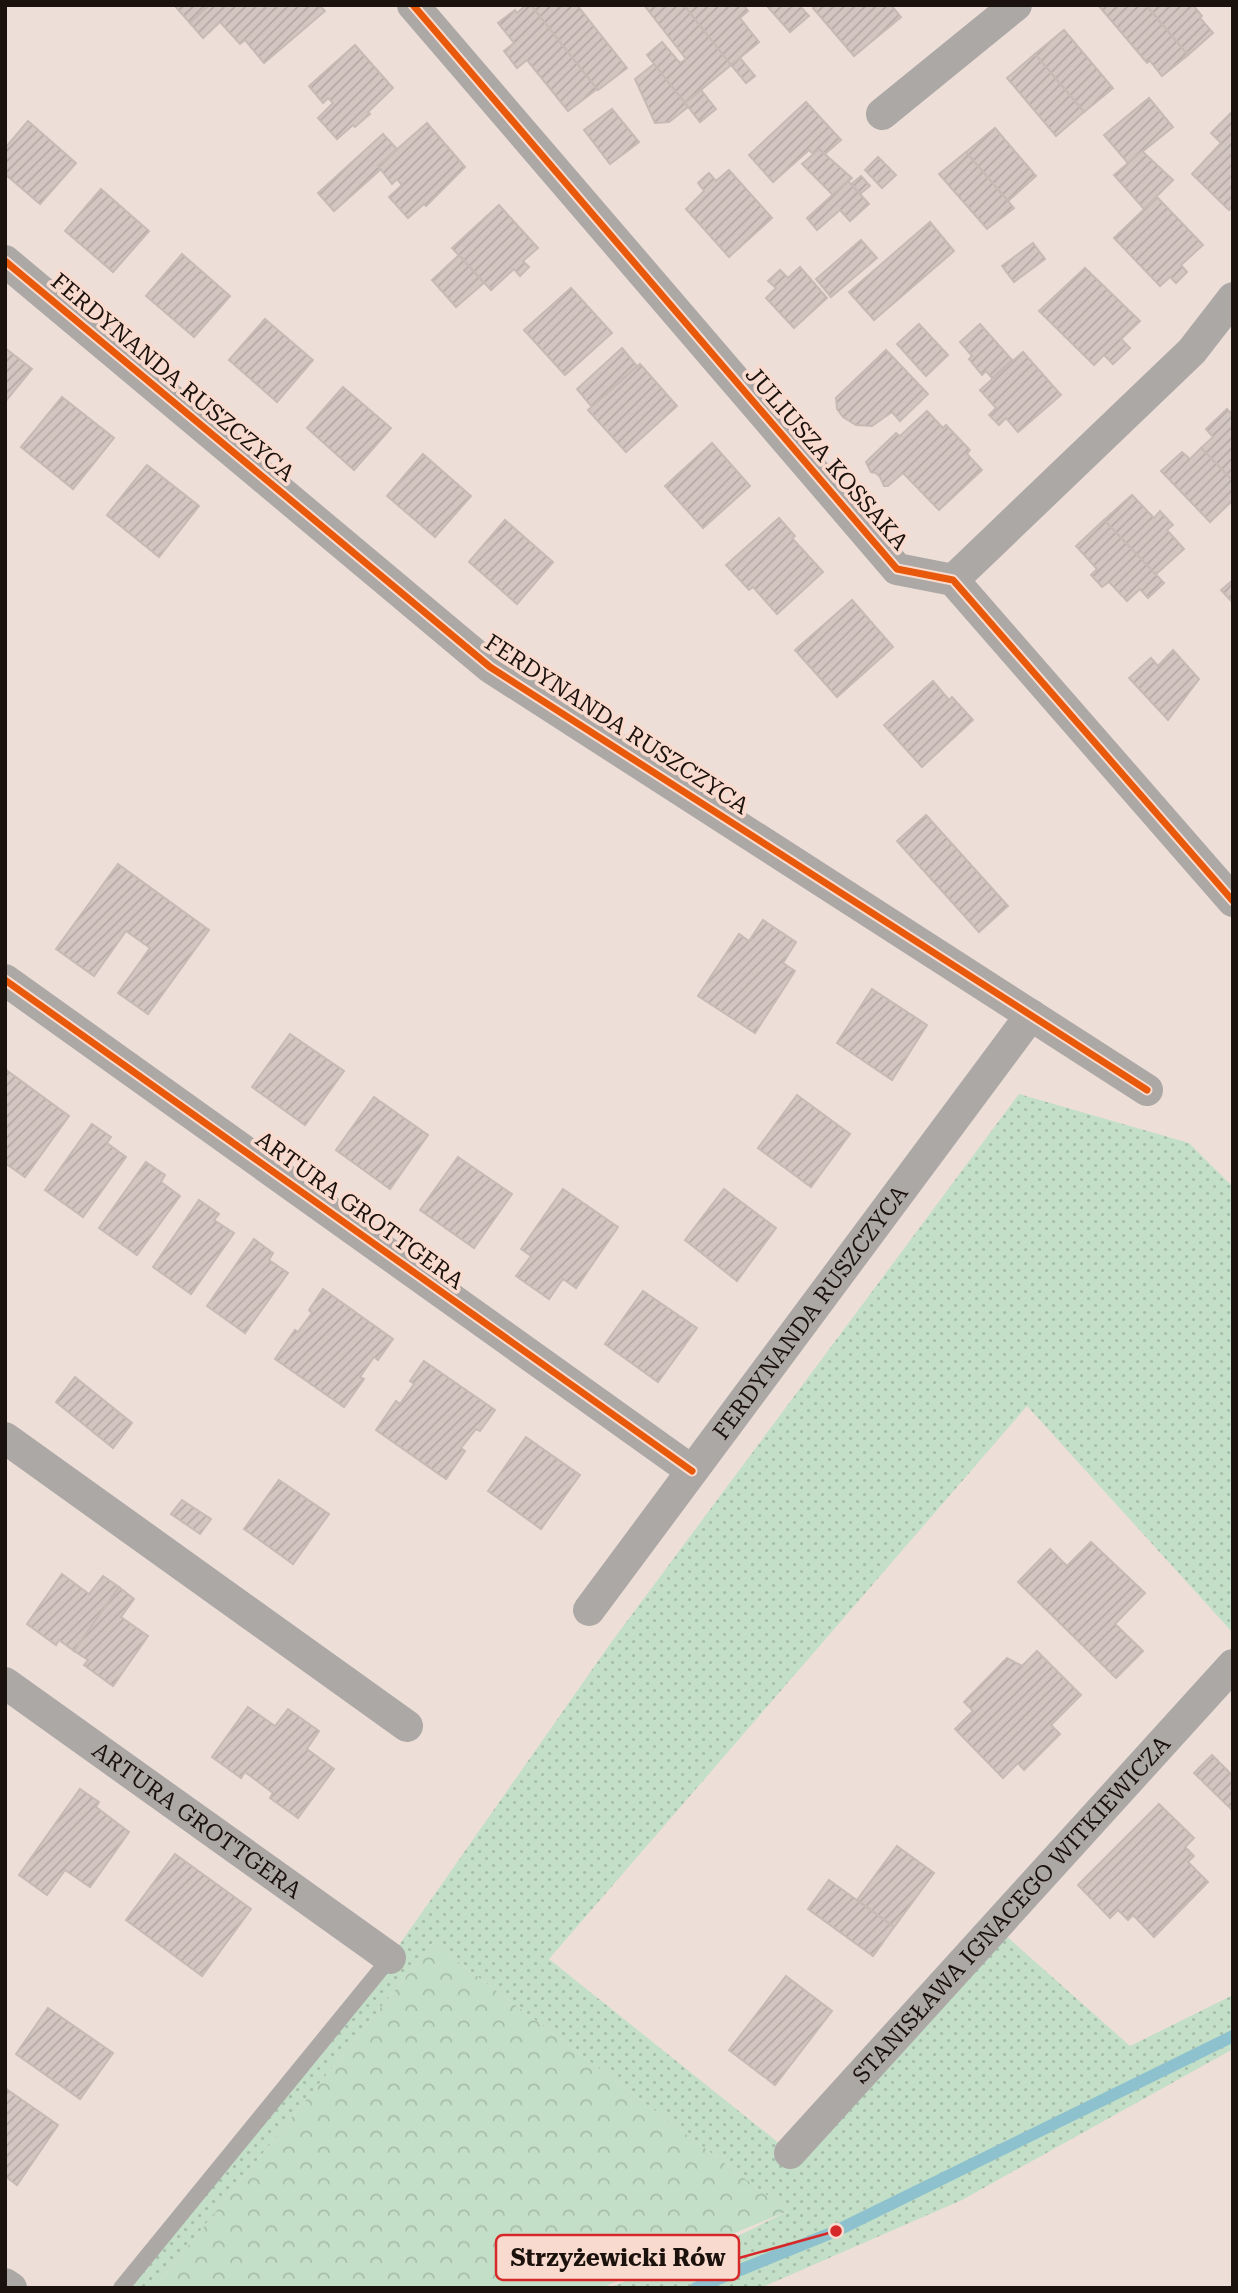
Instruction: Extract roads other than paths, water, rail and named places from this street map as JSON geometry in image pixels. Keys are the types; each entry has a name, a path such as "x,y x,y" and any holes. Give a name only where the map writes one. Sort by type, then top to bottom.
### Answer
{"street":[{"path":"882,114 1016,5"},
{"name":"JULIUSZA KOSSAKA","path":"426,9 897,569 953,580"},
{"name":"FERDYNANDA RUSZCZYCA","path":"5,261 490,667 1146,1090"},
{"path":"1233,298 1192,351 953,580 1233,901"},
{"name":"ARTURA GROTTGERA","path":"5,980 692,1471"},
{"name":"FERDYNANDA RUSZCZYCA","path":"589,1609 1031,1015"},
{"path":"5,1438 407,1726"},
{"name":"STANISŁAWA IGNACEGO WITKIEWICZA","path":"790,2152 1233,1665"},
{"name":"ARTURA GROTTGERA","path":"5,1683 390,1958"},
{"path":"5,2284 11,2288"}],"lane":[{"path":"121,2288 390,1958"}],"waterway":[{"path":"696,2288 836,2231 1233,2036"}],"place":[{"name":"Strzyżewicki Rów","path":"836,2231"}]}
